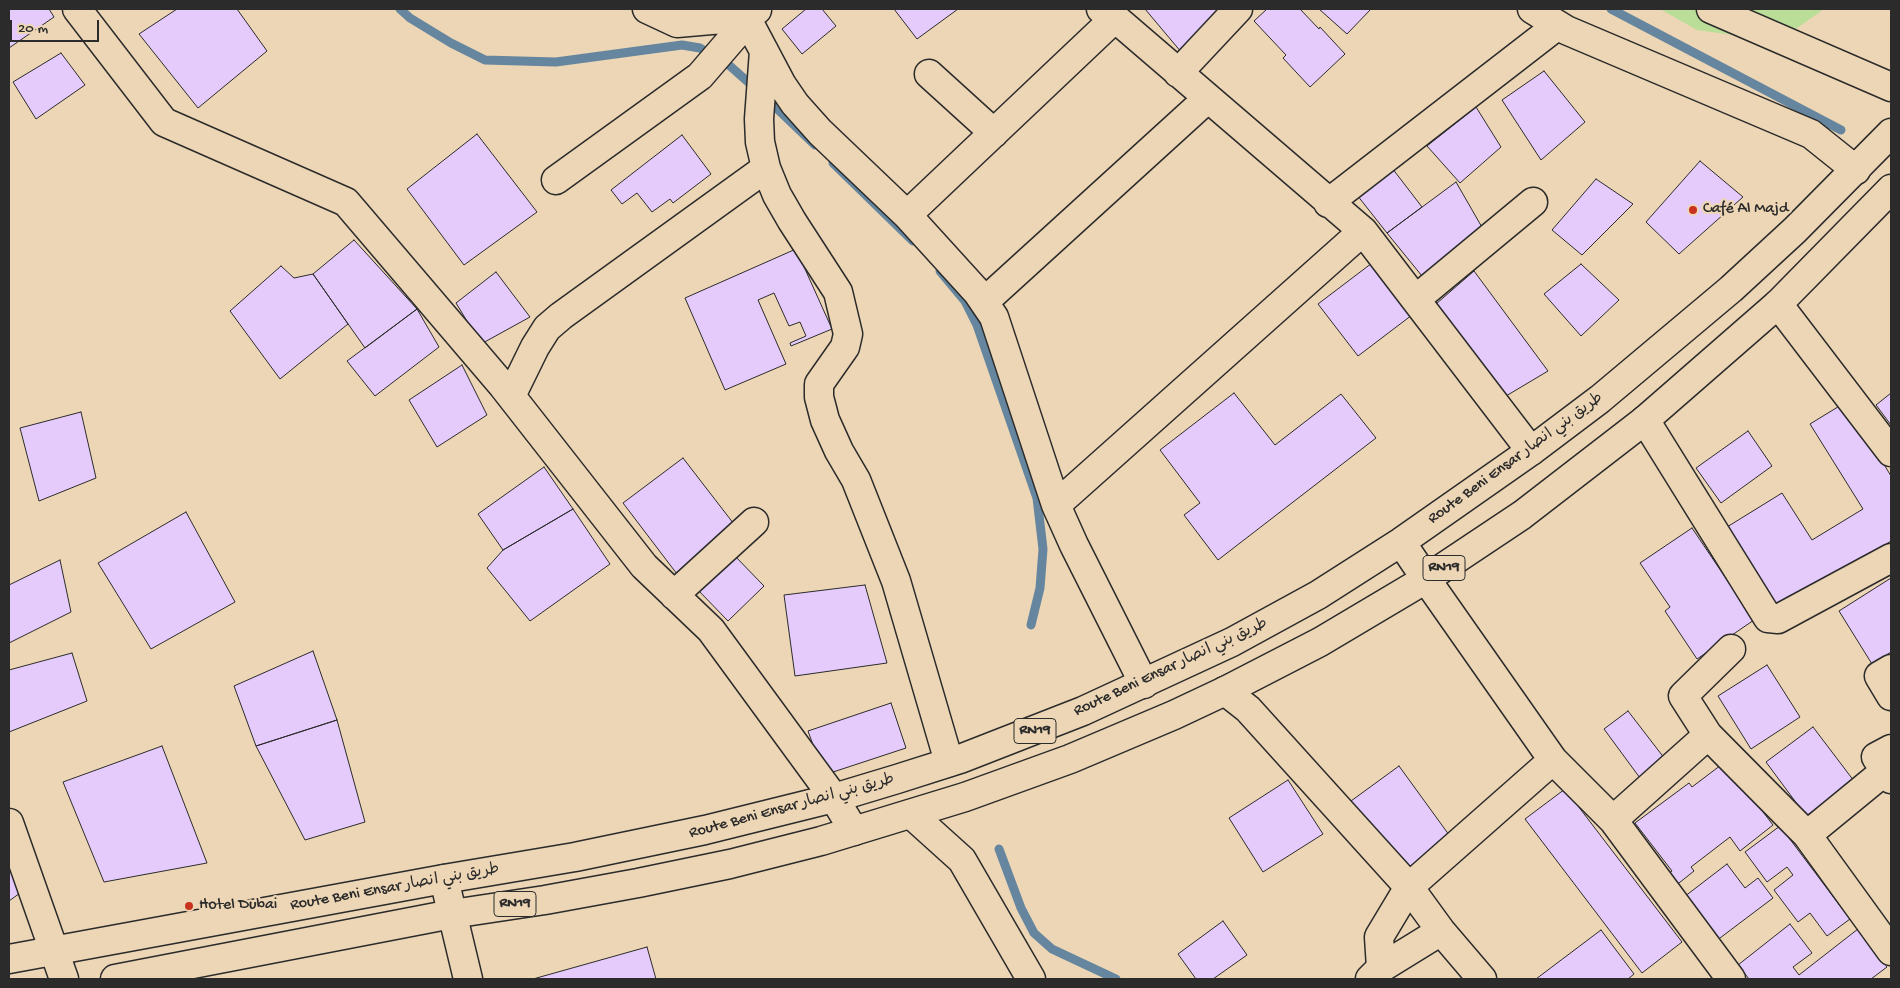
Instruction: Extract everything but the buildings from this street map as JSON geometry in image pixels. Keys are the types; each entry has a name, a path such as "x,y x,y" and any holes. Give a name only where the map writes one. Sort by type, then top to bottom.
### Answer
{"main road":[{"path":"77,9 164,122 346,202 511,396 644,566 711,630 834,798 854,831"},
{"path":"647,9 677,23 751,12"},
{"path":"1178,73 1238,9"},
{"path":"1532,9 1558,25 1811,134 1856,170"},
{"path":"1711,9 1891,87"},
{"path":"751,12 764,51 782,86 795,104 820,132 908,216 977,292 994,317 1056,505 1144,684"},
{"path":"556,180 700,76 738,33 751,12"},
{"path":"908,216 994,133 1108,14 1363,231 1531,451"},
{"path":"1328,202 1558,25"},
{"path":"764,51 759,119 760,142 766,168 777,195 792,221 838,292 848,334 845,347 819,384 818,397 825,420 839,451 856,480 896,581 949,762"},
{"path":"929,74 994,133"},
{"path":"984,302 1207,99"},
{"name":"Route Beni Ensar طريق بني انصار","path":"9,959 444,879 575,857 696,832 834,798 949,762 1022,736 1144,684 1232,642 1318,594 1401,542 1531,451 1600,399 1695,320 1795,230 1891,133"},
{"path":"511,396 535,347 547,328 766,168"},
{"name":"RN19","path":"116,979 452,914 638,884 730,864 854,831 983,791 1122,738 1225,692 1320,642 1426,580 1522,515 1645,420 1778,304 1891,189"},
{"path":"1416,299 1533,202"},
{"path":"1056,505 1363,231"},
{"path":"1778,304 1891,452"},
{"path":"1645,420 1768,618 1778,619 1891,558"},
{"path":"674,595 754,522"},
{"path":"1401,542 1553,760 1613,820 1731,979"},
{"path":"1731,649 1683,696 1708,735 1807,835 1891,951"},
{"path":"1891,669 1880,676 1891,696"},
{"path":"1225,692 1248,709 1409,887 1441,931 1482,979"},
{"path":"1613,820 1708,735"},
{"path":"1376,974 1379,938 1409,887 1553,760"},
{"path":"1807,835 1889,766"},
{"path":"911,814 962,860 1031,979"},
{"path":"9,823 64,979"},
{"path":"444,879 468,979"},
{"path":"1376,974 1441,931"}],"green space":[{"path":"1660,9 1822,9 1778,41 1697,30"}],"waterway":[{"path":"400,9 410,18 451,43 485,60 556,62 682,45 700,48 730,66 757,90"},
{"path":"1611,9 1841,130"},
{"path":"767,99 815,145"},
{"path":"833,163 913,241"},
{"path":"940,271 965,301 977,325 1037,498 1043,549 1040,588 1031,625"},
{"path":"999,849 1021,908 1034,933 1052,949 1116,979"}],"place":[{"name":"Café Al Majd","path":"1693,210"},
{"name":"Hotel Dubai","path":"189,906"}]}
